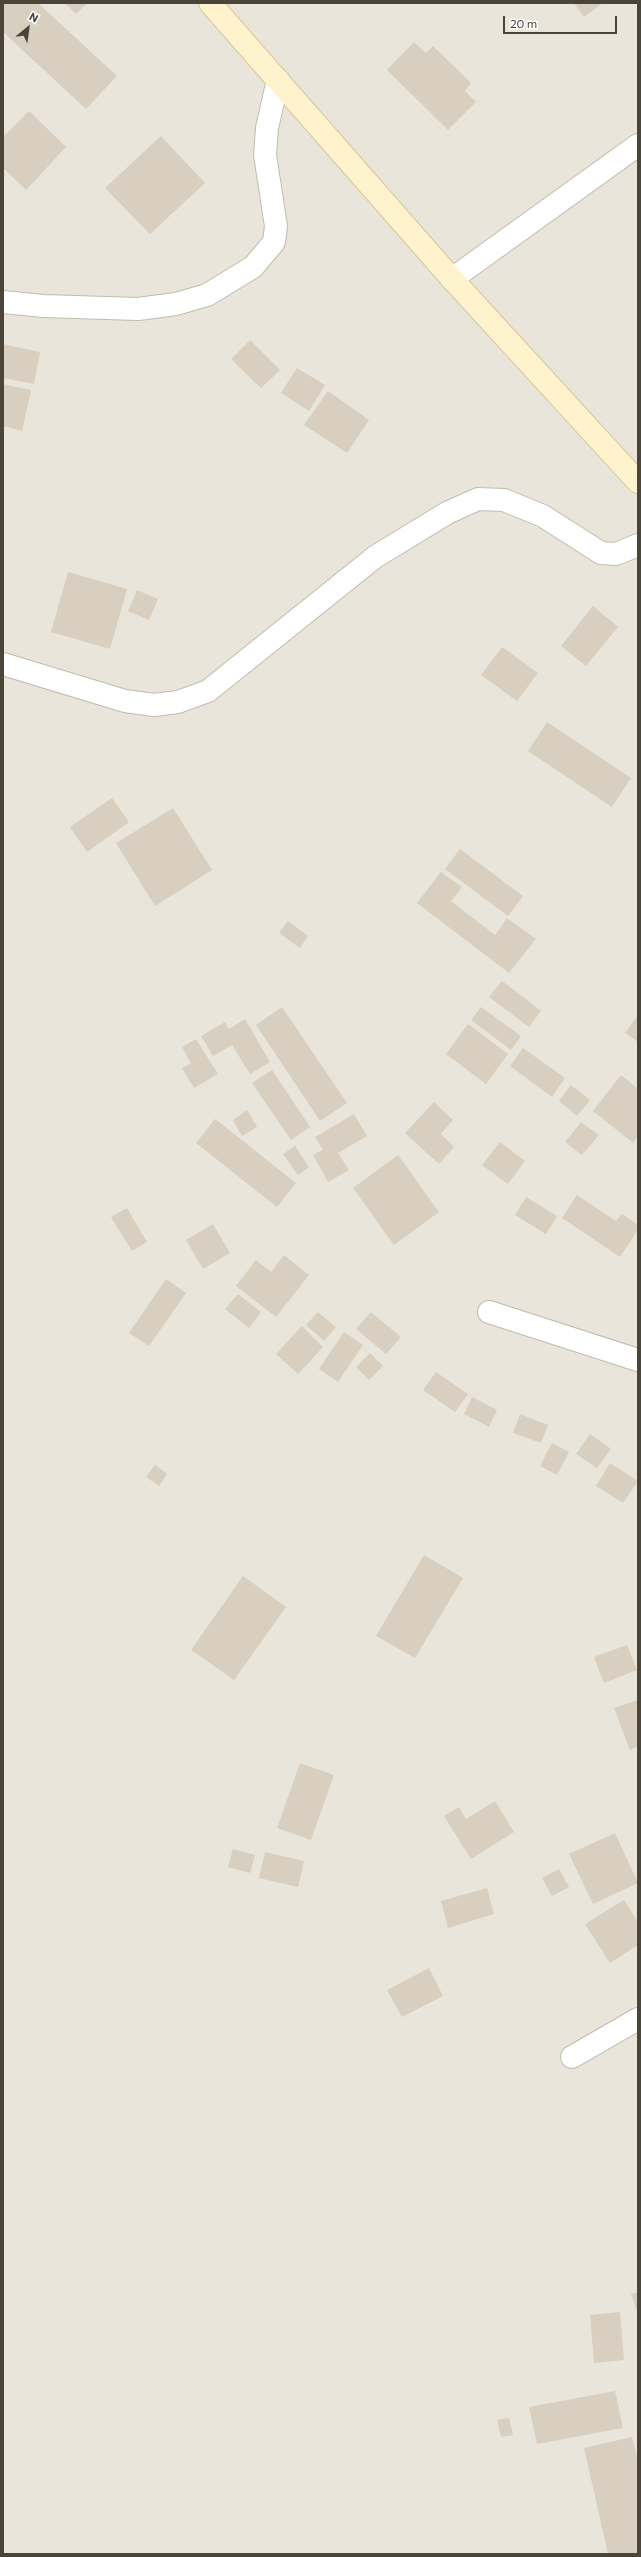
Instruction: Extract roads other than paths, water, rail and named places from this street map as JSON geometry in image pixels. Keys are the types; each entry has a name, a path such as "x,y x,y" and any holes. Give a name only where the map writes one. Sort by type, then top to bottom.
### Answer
{"main road":[{"path":"210,3 452,279 638,482"}],"street":[{"path":"3,302 43,306 138,309 176,304 207,295 253,267 274,242 276,226 265,155 267,128 278,80"},
{"path":"452,279 638,145"},
{"path":"3,664 125,701 154,705 178,702 208,691 375,557 447,513 478,498 504,500 543,516 601,553 616,554 638,545"},
{"path":"489,1312 638,1360"},
{"path":"572,2057 638,2019"}]}
